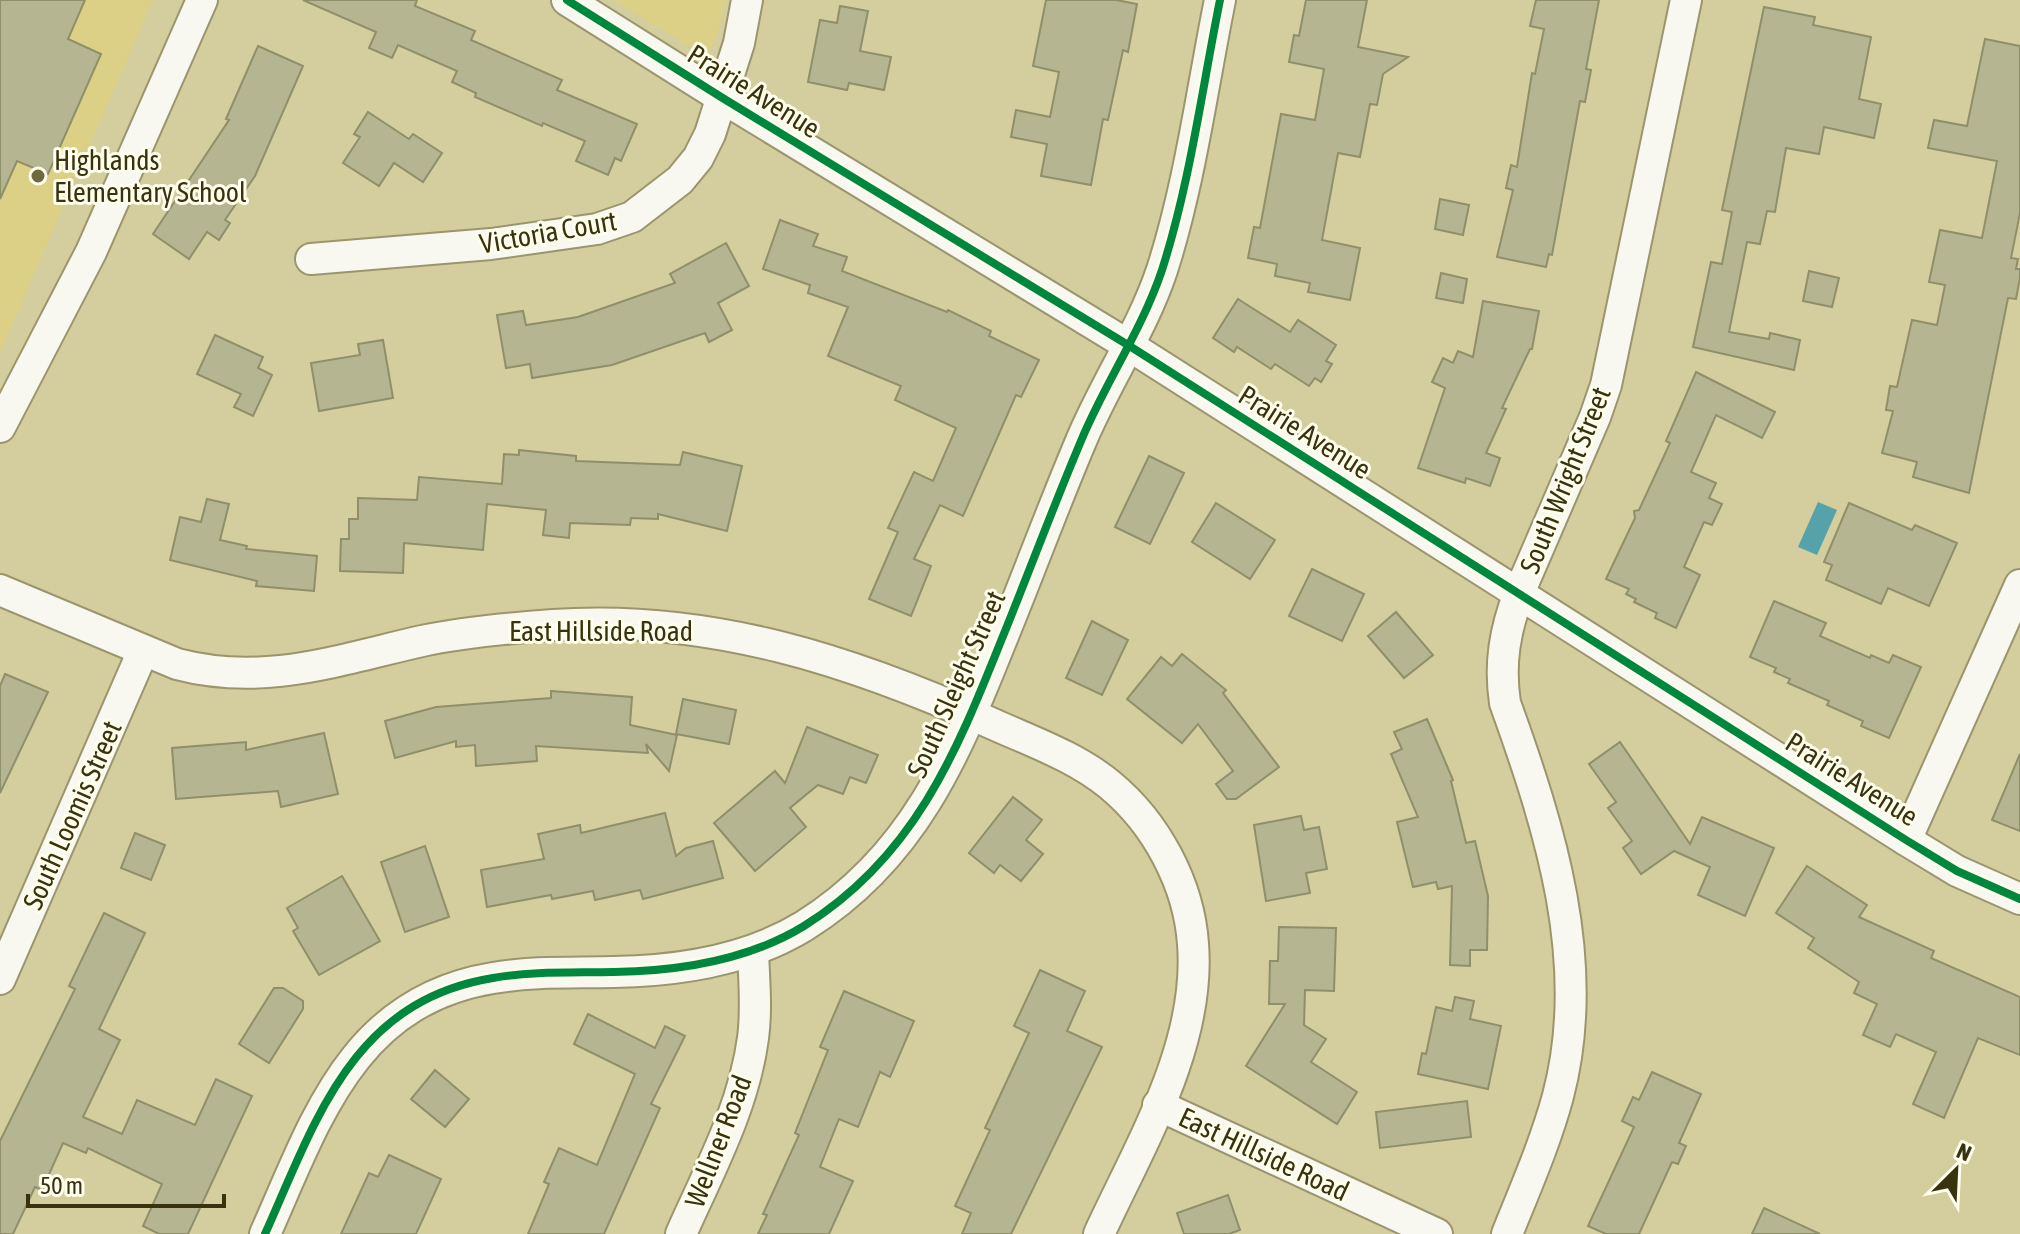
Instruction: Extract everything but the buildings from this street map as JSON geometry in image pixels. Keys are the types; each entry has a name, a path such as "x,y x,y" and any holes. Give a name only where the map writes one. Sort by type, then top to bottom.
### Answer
{"street":[{"path":"0,427 91,252 202,0"},
{"name":"Prairie Avenue","path":"567,0 1128,345 1906,840 1957,871 2020,899"},
{"path":"721,97 739,43 747,0"},
{"name":"South Sleight Street","path":"265,1234 331,1090 353,1058 376,1034 419,1002 455,987 493,978 538,973 646,971 719,961 753,951 807,924 846,896 882,864 913,825 942,777 972,715 1081,440 1160,275 1174,228 1220,0"},
{"name":"South Wright Street","path":"1507,1234 1539,1154 1558,1095 1572,987 1568,932 1554,859 1505,703 1501,677 1508,623 1606,385 1686,0"},
{"name":"Victoria Court","path":"311,259 491,244 597,229 632,217 680,180 698,158 710,134 721,97"},
{"path":"1906,840 2020,585"},
{"name":"East Hillside Road","path":"0,590 143,651 198,670 241,674 296,671 470,633 557,625 647,626 743,638 812,654 883,679 1073,760 1096,774 1137,812 1169,859 1184,897 1190,926 1194,984 1185,1036 1158,1105 1437,1234"},
{"name":"South Loomis Street","path":"0,979 143,651"},
{"name":"Wellner Road","path":"681,1234 731,1120 744,1081 755,1020 753,951"},
{"path":"1099,1234 1158,1105"}],"shaded area":[{"name":"Highlands Elementary School","path":"0,0 153,0 0,352"},
{"path":"613,0 725,0 720,25 707,57"}],"water":[{"path":"1818,502 1837,510 1817,555 1798,547"}],"cycle path":[{"path":"567,0 1128,345 1906,840 1957,871 2020,899"},
{"path":"265,1234 302,1149 345,1072 372,1039 405,1012 445,991 493,978 538,973 663,969 712,962 759,948 804,926 842,899 874,869 902,836 926,801 966,724 1081,441 1154,292 1180,204 1220,0"}],"place":[{"name":"Highlands Elementary School","path":"38,176"}]}
